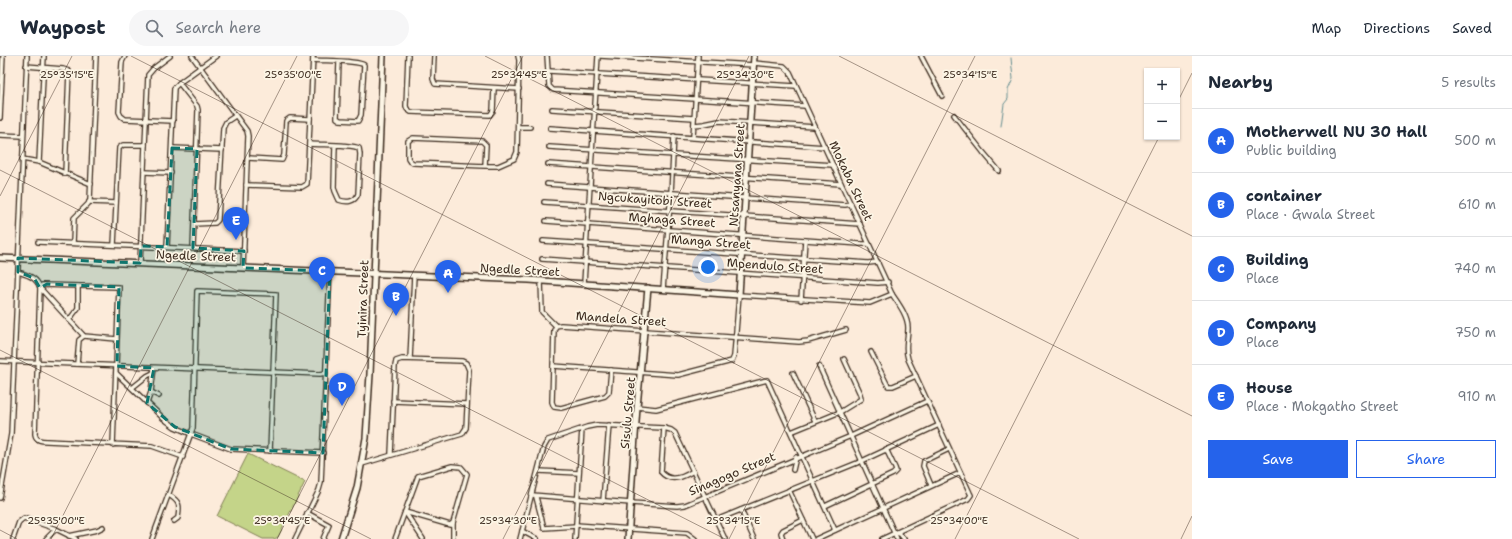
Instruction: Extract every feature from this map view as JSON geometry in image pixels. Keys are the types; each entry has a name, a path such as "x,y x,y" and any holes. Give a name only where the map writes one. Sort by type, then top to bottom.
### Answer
{"street":[{"path":"0,56 3,56 0,118"},
{"path":"0,498 11,434 26,56"},
{"path":"39,162 44,56"},
{"path":"73,243 74,218 89,202 96,56"},
{"path":"125,56 122,62 120,114 122,117 125,119 173,121"},
{"path":"140,263 149,73 170,56"},
{"path":"192,56 248,133 243,268"},
{"path":"167,247 174,88 216,56"},
{"name":"Tyinira Street","path":"341,539 354,497 362,464 366,438 383,56"},
{"path":"408,56 406,106 410,112 490,115 493,111 494,88"},
{"path":"434,56 433,81 435,84 518,89"},
{"path":"485,166 486,144 482,141 412,138 408,141 408,158 412,162 485,166 498,166 514,159 517,152 518,127 518,56"},
{"path":"547,56 549,86 553,90 806,106"},
{"path":"584,284 599,56"},
{"name":"Mokaba Street","path":"599,56 781,65 787,67 888,282 892,294 907,322 907,356 971,495 968,500 895,533"},
{"path":"693,137 698,56"},
{"name":"Ntsanyana Street","path":"739,295 754,56"},
{"path":"921,56 942,96"},
{"path":"246,185 302,188 306,186 308,180 310,144 313,58 339,62 361,63 364,65 362,114 358,121 340,120 337,118 339,62"},
{"path":"26,66 63,68 69,72 65,174"},
{"path":"549,71 796,86"},
{"path":"179,83 197,106 198,110 193,248"},
{"path":"552,109 694,118"},
{"path":"954,114 965,131 999,171"},
{"path":"194,224 215,223 218,220 223,126 235,116"},
{"path":"248,158 282,160 284,155 285,123 287,120 293,118 310,119"},
{"path":"694,125 716,121 815,127"},
{"path":"518,127 530,127"},
{"path":"550,128 825,147"},
{"path":"0,135 23,136"},
{"path":"663,289 674,136"},
{"path":"310,144 335,145 357,147 360,151 358,194 356,198 351,201 339,200 334,191 335,145"},
{"path":"114,245 119,148 124,145 145,146"},
{"path":"549,147 833,165"},
{"path":"172,148 222,150"},
{"path":"22,159 39,162 91,184"},
{"path":"548,164 672,174 841,184"},
{"path":"144,172 170,173"},
{"path":"547,184 845,205 851,204"},
{"path":"89,202 116,203"},
{"name":"Ngcukayitobi Street","path":"544,202 860,224"},
{"name":"Mqhaga Street","path":"546,221 869,244"},
{"path":"801,300 805,240"},
{"name":"Manga Street","path":"543,241 804,259 868,263 878,262"},
{"path":"38,242 244,251"},
{"name":"Ngedle Street","path":"0,258 541,280 801,300 870,303 892,294"},
{"name":"Mpendulo Street","path":"542,259 878,283 888,282"},
{"path":"295,539 320,486 323,453 330,271"},
{"path":"18,272 27,274 34,278 38,282 40,288 35,434 37,439 41,441 152,446 183,457"},
{"path":"410,359 414,275"},
{"path":"541,280 542,312 556,326 554,330 552,402 554,407 559,408 607,395 609,392 611,370"},
{"path":"40,288 42,285 47,284 119,287 113,445"},
{"path":"69,320 78,308 78,286"},
{"path":"40,288 84,336"},
{"name":"Sisulu Street","path":"628,539 637,407 648,288"},
{"path":"152,539 191,434 193,423 198,291 276,294 270,451"},
{"path":"553,366 678,375 729,363 734,359 739,295"},
{"name":"Mandela Street","path":"556,326 561,325 800,342 846,330"},
{"path":"77,364 78,340 80,338 84,336 117,340"},
{"path":"871,352 888,386 893,386 916,376"},
{"path":"362,464 391,454 462,434 466,428 468,370 466,363 462,361 400,359 395,364 391,454"},
{"path":"791,432 840,412 860,399 860,394 844,360"},
{"path":"0,361 154,368 326,373"},
{"path":"819,366 897,539"},
{"path":"147,403 151,392 154,368"},
{"path":"116,373 168,422 191,434 231,449 323,453"},
{"path":"132,388 153,373"},
{"path":"793,373 815,421"},
{"path":"637,407 656,409 767,380 835,530"},
{"path":"151,392 159,396"},
{"path":"393,401 467,404"},
{"name":"Sinagogo Street","path":"534,496 681,506 796,457 851,436 927,401"},
{"path":"603,501 609,425"},
{"path":"520,539 534,496 544,447 548,440 591,426 609,425 664,428 673,431 677,436 725,539"},
{"path":"716,520 862,461 939,425"},
{"path":"664,428 661,472 670,478 679,478 693,471"},
{"path":"575,539 582,429"},
{"path":"825,506 893,474 896,471 886,449"},
{"path":"931,485 923,466 924,461 949,449"},
{"path":"793,470 796,457"},
{"path":"395,539 416,478 418,476 452,466 461,467 467,474 453,523 453,539"},
{"path":"539,471 579,473"},
{"path":"816,539 960,473"},
{"path":"789,490 812,539"},
{"path":"168,495 176,499 179,504 178,518 174,521"},
{"path":"534,496 544,528 576,526 687,533 695,539"},
{"path":"741,510 754,539"},
{"path":"405,512 450,525 453,523"},
{"path":"405,512 423,539"},
{"path":"307,513 329,525 323,539"},
{"path":"13,539 19,522 24,518 56,529 76,539"},
{"path":"783,539 782,530 803,520"},
{"path":"69,536 97,530 103,527"},
{"path":"46,539 56,529"},
{"path":"522,531 537,539"},
{"path":"882,539 895,533 900,534 904,539"}],"highlighted area":[{"path":"172,148 197,149 193,248 244,251 243,268 330,271 323,453 231,449 175,427 147,403 154,368 117,366 119,287 47,284 40,288 34,278 18,272 18,258 140,263 141,246 167,247"}],"green space":[{"path":"248,454 305,482 278,537 274,539 263,539 217,516"}],"waterway":[{"path":"1001,126 1004,104 1008,99 1008,90 1013,79 1011,58"}],"place":[{"name":"House","path":"236,240"},
{"name":"Building","path":"322,290"},
{"name":"Motherwell NU 30 Hall","path":"448,293"},
{"name":"container","path":"396,316"},
{"name":"Company","path":"342,406"}]}
